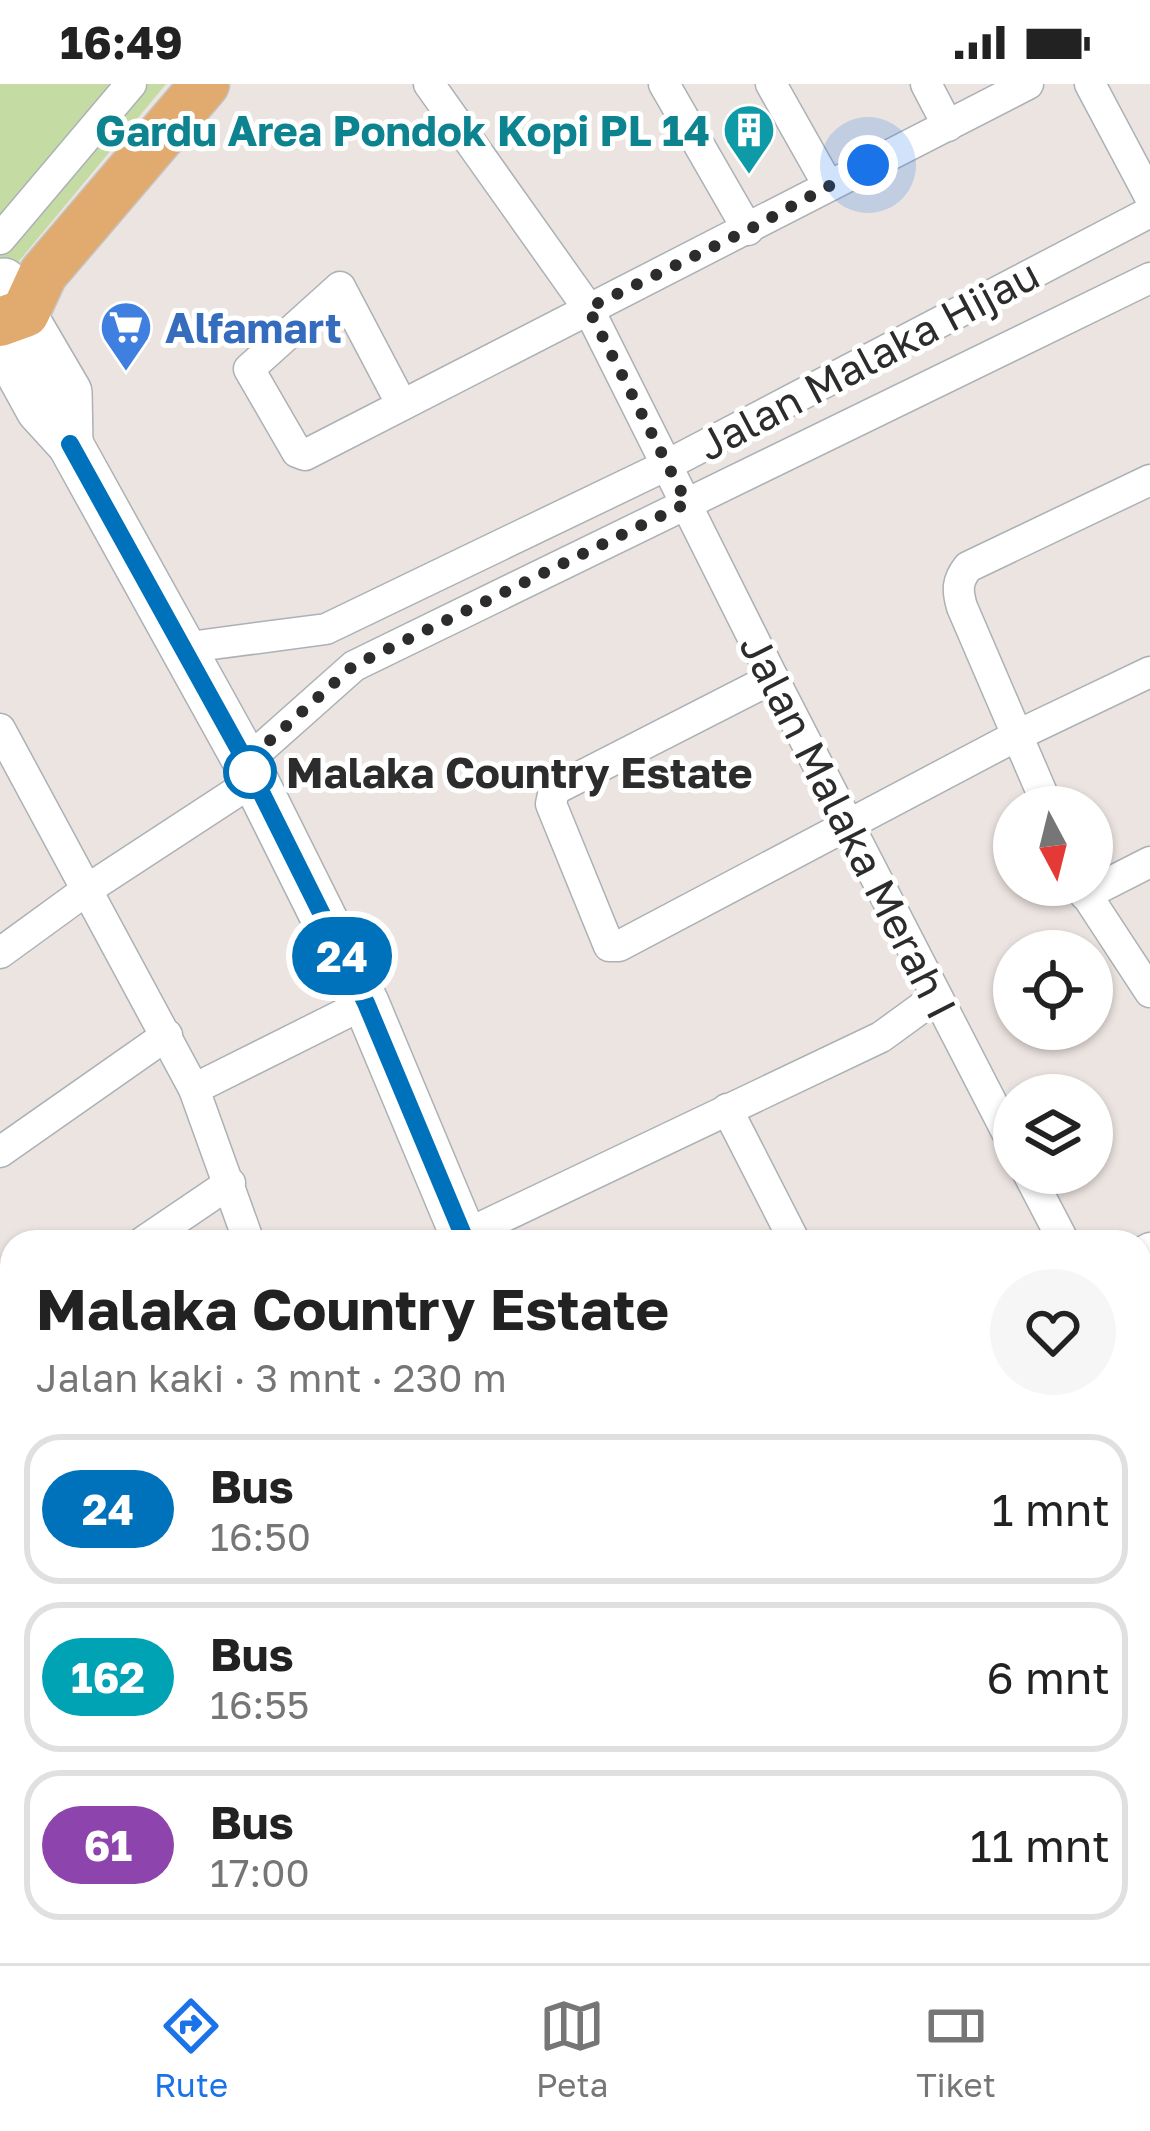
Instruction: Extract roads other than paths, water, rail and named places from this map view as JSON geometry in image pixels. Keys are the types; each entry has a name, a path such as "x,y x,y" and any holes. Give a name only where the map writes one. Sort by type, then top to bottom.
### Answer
{"main road":[{"path":"5,297 21,255 166,84"},
{"path":"5,297 43,274 205,84"},
{"path":"5,297 69,392 70,444 250,772 366,1003 456,1230"}],"street":[{"path":"5,297 131,84"},
{"name":"Jalan Malaka Merah I","path":"429,84 588,308 993,1106"},
{"path":"664,84 748,230"},
{"path":"771,84 828,185"},
{"path":"926,84 948,126"},
{"path":"401,403 340,287 249,369 299,454 748,230 1028,84"},
{"path":"1090,84 1150,197"},
{"name":"Jalan Malaka Hijau","path":"182,648 328,626 667,465 1150,212"},
{"name":"Jalan Malaka Hijau","path":"0,953 250,772 350,671 1150,278"},
{"path":"924,330 951,375"},
{"path":"1039,786 962,607 959,578 968,567 1150,480"},
{"path":"328,626 350,671"},
{"path":"773,678 554,790 551,804 606,943 619,946 1018,735 1150,672"},
{"path":"4,747 88,889 194,1089 245,1230"},
{"path":"1113,877 1150,862"},
{"path":"1094,906 1150,992"},
{"path":"480,1230 881,1037 936,997"},
{"path":"194,1089 366,1003"},
{"path":"0,1152 167,1035"},
{"path":"727,1109 789,1230"},
{"path":"161,1230 230,1183"},
{"path":"1039,1194 1058,1230"}],"place":[{"name":"Gardu Area Pondok Kopi PL 14","path":"749,176"},
{"name":"Alfamart","path":"126,373"},
{"name":"Malaka Country Estate","path":"250,772"}]}
